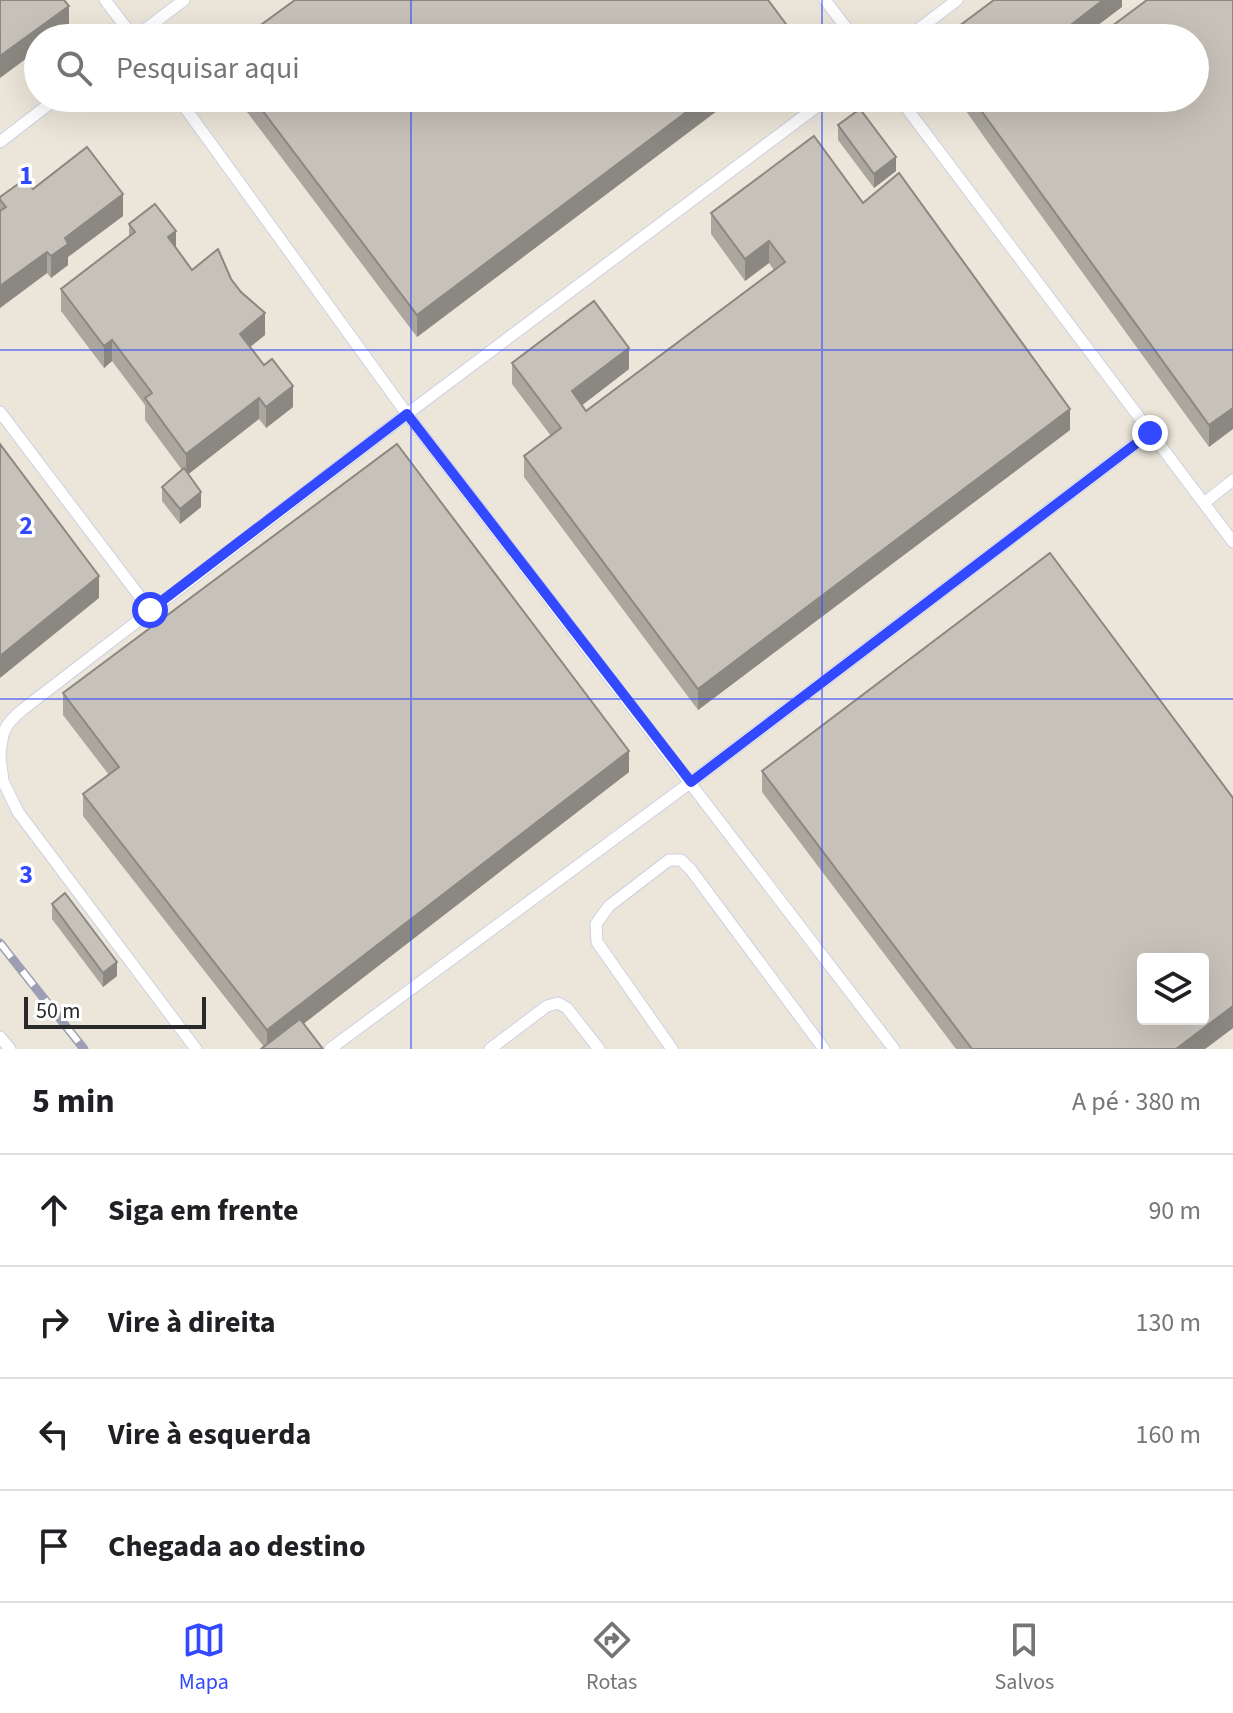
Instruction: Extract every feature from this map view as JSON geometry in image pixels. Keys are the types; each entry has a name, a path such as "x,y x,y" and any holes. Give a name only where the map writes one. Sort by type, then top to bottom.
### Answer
{"lane":[{"path":"105,0 123,24"},
{"path":"152,24 184,0"},
{"path":"825,0 843,24"},
{"path":"925,24 957,0"},
{"path":"0,142 39,112"},
{"path":"188,112 407,414 894,1049"},
{"path":"196,1049 18,812 3,781 0,757 3,726 407,414 809,112"},
{"path":"909,112 1233,542"},
{"path":"0,412 150,610"},
{"path":"330,1049 691,782 1150,433"},
{"path":"1204,503 1233,480"},
{"path":"672,1049 597,942 596,924 609,906 669,860 681,860 691,870 824,1049"},
{"path":"490,1049 547,1006 558,1003 567,1008 599,1049"},
{"path":"0,1037 10,1049"}],"building":[{"path":"0,0 64,0 69,6 44,24 24,24 24,39 0,56"},
{"path":"295,0 768,0 786,24 262,24"},
{"path":"994,0 1103,0 1072,24 962,24"},
{"path":"1147,0 1233,0 1233,408 1209,425 982,112 1209,112 1209,24 1115,24"},
{"path":"264,112 686,112 417,315"},
{"path":"856,112 862,112 896,157 874,174 838,125"},
{"path":"814,136 863,203 899,173 1070,409 698,689 524,456 561,428 512,363 594,301 629,348 572,391 586,411 785,262 769,241 745,259 711,213"},
{"path":"87,147 123,194 65,238 68,244 51,256 47,252 0,286 0,211 6,207 0,197 25,179 33,189"},
{"path":"155,204 176,231 168,237 192,270 218,249 231,279 265,313 240,334 264,365 272,359 293,386 266,407 259,398 186,454 145,398 152,393 112,340 104,346 61,289 135,232 129,224"},
{"path":"0,444 99,576 0,656"},
{"path":"397,444 629,751 267,1030 83,794 119,767 63,693"},
{"path":"184,468 201,492 180,509 162,487"},
{"path":"1050,553 1233,798 1233,1006 1209,1024 1209,953 1137,953 1137,1025 1208,1025 1176,1049 972,1049 762,771"},
{"path":"65,893 117,962 103,973 52,904"},
{"path":"300,1019 323,1049 261,1049"}],"railway":[{"path":"0,943 84,1049"}],"route":[{"path":"150,610 407,414 691,782 1150,433"}]}
